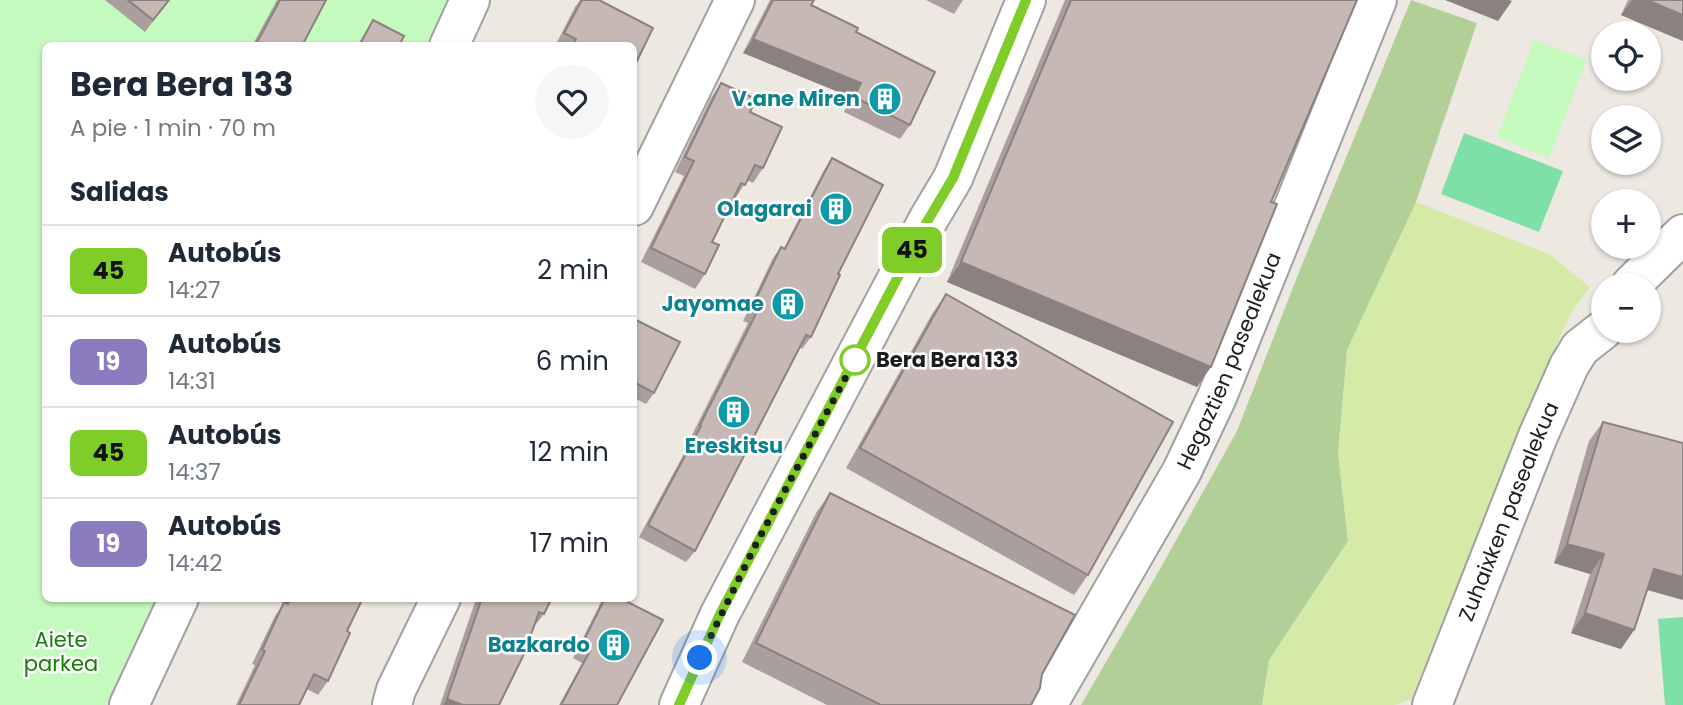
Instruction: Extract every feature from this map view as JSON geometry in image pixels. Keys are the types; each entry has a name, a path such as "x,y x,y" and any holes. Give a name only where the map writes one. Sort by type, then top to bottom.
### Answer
{"street":[{"path":"451,42 470,0"},
{"path":"637,200 735,0"},
{"path":"679,705 720,614 928,220 953,178 1026,0"},
{"name":"Hegaztien pasealekua","path":"1047,705 1182,471 1211,409 1377,0"},
{"path":"1643,273 1683,234"},
{"name":"Zuhaixken pasealekua","path":"1432,705 1538,436 1569,366 1580,348 1591,339"},
{"path":"129,705 178,602"},
{"path":"392,705 396,690 438,602"}],"green space":[{"name":"Aiete parkea","path":"0,0 452,0 431,42 42,42 42,602 168,602 118,705 0,705"},
{"path":"1411,0 1477,23 1416,202 1347,350 1338,454 1348,541 1269,660 1262,705 1081,705 1237,431"},
{"path":"1534,40 1587,60 1549,158 1497,137"},
{"path":"1464,133 1563,171 1539,232 1441,194"},
{"path":"1416,202 1549,254 1590,287 1573,310 1558,341 1411,699 1395,705 1262,705 1269,660 1348,541 1338,454 1347,350"},
{"path":"1683,617 1683,705 1665,705 1658,619"}],"building":[{"path":"128,0 169,0 153,20"},
{"path":"280,0 326,0 304,42 257,42"},
{"path":"582,0 599,0 653,28 637,61 637,42 574,42 576,39 564,33"},
{"path":"773,0 814,0 811,5 858,28 856,32 935,72 910,125 854,97 861,83 753,39"},
{"path":"1071,0 1357,0 1271,202 1277,204 1211,367 961,262"},
{"path":"1647,0 1683,0 1683,15"},
{"path":"373,20 404,36 401,42 361,42"},
{"path":"721,83 756,99 750,112 782,127 763,168 755,165 745,185 741,183 712,242 719,245 705,274 651,248 694,161 685,157"},
{"path":"832,158 883,185 838,274 840,275 811,337 806,335 695,551 648,525 757,312 751,309 781,247 785,249"},
{"path":"946,294 1173,422 1088,575 860,448"},
{"path":"637,320 680,342 654,393 637,384"},
{"path":"1603,422 1683,443 1683,577 1654,569 1634,630 1585,613 1604,554 1567,544"},
{"path":"830,493 1075,615 1042,674 1040,688 1031,705 881,705 756,643"},
{"path":"284,602 361,602 328,681 314,674 299,705 239,705 265,651 262,650"},
{"path":"481,602 550,602 544,614 539,612 524,654 499,705 463,705 447,699"},
{"path":"603,602 628,602 663,620 617,705 561,705 590,651 581,646"}],"bus line":[{"name":"45","path":"679,705 720,614 928,220 953,178 1026,0"}],"place":[{"name":"V.ane Miren","path":"885,99"},
{"name":"Olagarai","path":"836,209"},
{"name":"Jayomae","path":"788,304"},
{"name":"Bera Bera 133","path":"855,360"},
{"name":"Ereskitsu","path":"734,412"},
{"name":"Bazkardo","path":"614,645"}],"route":[{"path":"700,658 755,546 855,360"}]}
